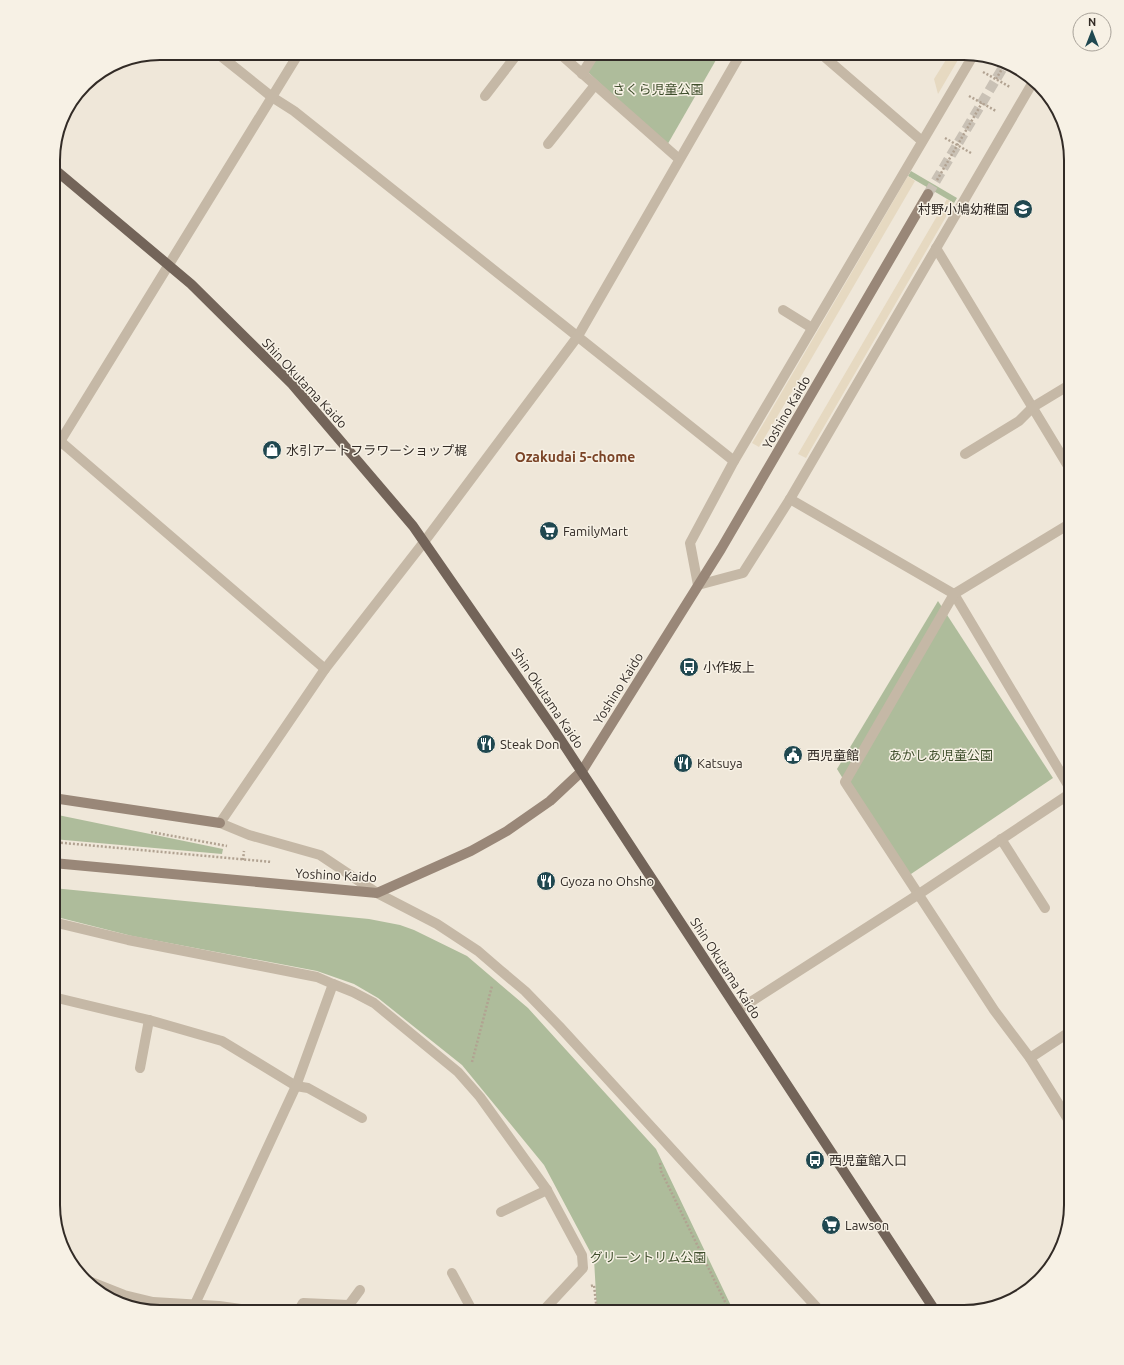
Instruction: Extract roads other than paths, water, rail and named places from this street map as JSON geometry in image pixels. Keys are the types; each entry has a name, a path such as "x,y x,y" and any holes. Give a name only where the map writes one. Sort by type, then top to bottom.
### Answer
{"main road":[{"name":"Shin Okutama Kaido","path":"60,174 191,284 292,384 413,526 582,771 931,1305"},
{"name":"Yoshino Kaido","path":"60,865 377,893 471,851 507,831 550,801 582,771 698,585 928,194"},
{"path":"60,799 220,823"}],"street":[{"path":"226,60 272,97 294,111 578,336 734,462"},
{"path":"60,433 169,265 295,60"},
{"path":"486,96 513,60"},
{"path":"567,60 680,159"},
{"path":"582,74 591,60"},
{"path":"737,60 578,336 424,542 325,669 220,823 249,835 320,855 377,893 437,924 478,951 515,982 559,1026 815,1305"},
{"path":"828,60 922,141"},
{"path":"970,60 734,462 690,543 698,585 743,573 790,499 1031,86"},
{"path":"548,144 595,85"},
{"path":"936,248 1064,459"},
{"path":"783,310 812,328"},
{"path":"965,454 1019,421 1033,407 1064,388"},
{"path":"60,441 325,669"},
{"path":"790,499 954,594 1064,780"},
{"path":"1064,527 954,594 845,782 994,1010 1030,1058 1064,1113"},
{"path":"738,1010 919,894 1064,797"},
{"path":"1001,839 1045,908"},
{"path":"60,924 128,940 317,977 353,992 374,1003 458,1072 480,1097 547,1190 564,1219 582,1254 583,1268 548,1305"},
{"path":"194,1304 296,1086 333,984"},
{"path":"60,999 149,1020 222,1041 296,1086 308,1088 362,1118"},
{"path":"140,1068 149,1020"},
{"path":"1030,1058 1064,1036"},
{"path":"501,1212 547,1190"},
{"path":"452,1272 469,1305"},
{"path":"104,1287 147,1304"},
{"path":"302,1305 303,1303 349,1305 360,1290"},
{"path":"173,1305 203,1305"}],"tunnel":[{"path":"928,194 1003,68"}],"place":[{"name":"村野小鳩幼稚園","path":"1023,209"},
{"name":"水引アートフラワーショップ梶","path":"272,450"},
{"name":"FamilyMart","path":"549,531"},
{"name":"小作坂上","path":"689,667"},
{"name":"Steak Don","path":"486,744"},
{"name":"西児童館","path":"793,755"},
{"name":"Katsuya","path":"683,763"},
{"name":"Gyoza no Ohsho","path":"546,881"},
{"name":"西児童館入口","path":"815,1160"},
{"name":"Lawson","path":"831,1225"}],"district":[{"name":"Ozakudai 5-chome","path":"575,457"}],"park label":[{"name":"さくら児童公園","path":"658,89"},
{"name":"あかしあ児童公園","path":"941,755"},
{"name":"グリーントリム公園","path":"648,1257"}]}
